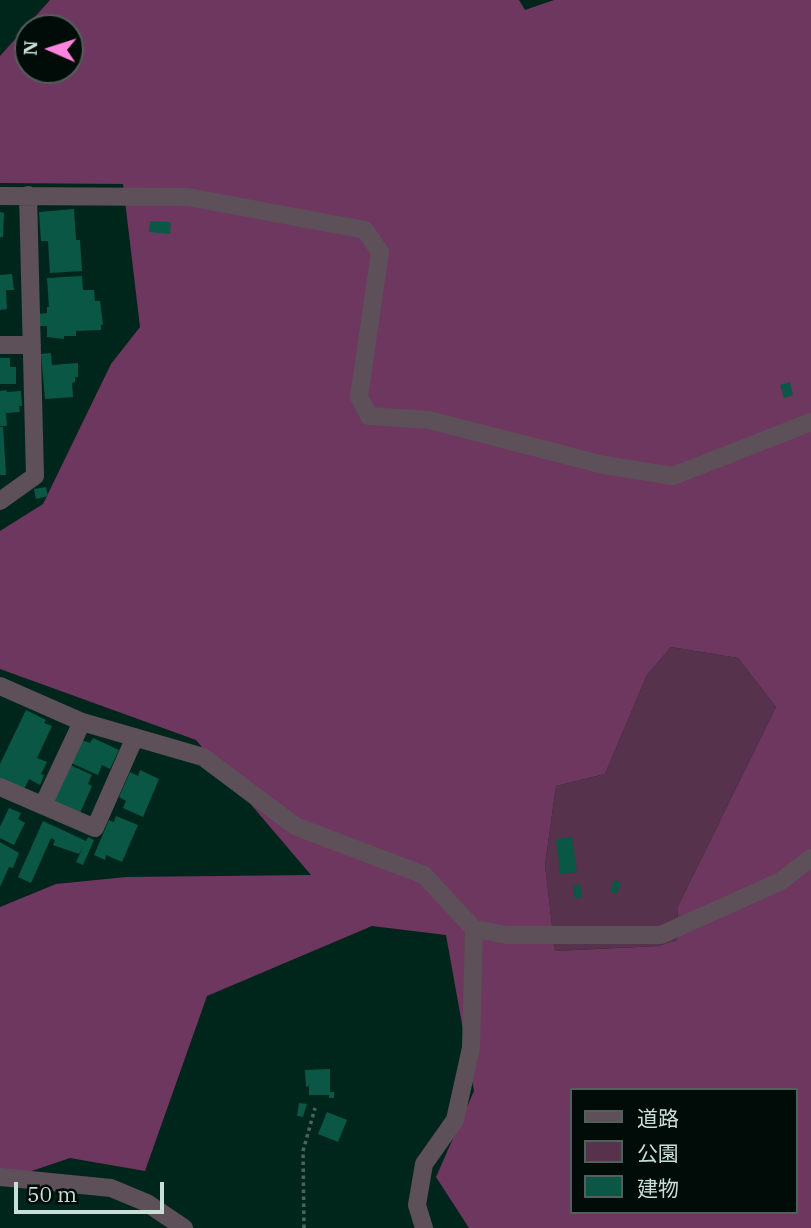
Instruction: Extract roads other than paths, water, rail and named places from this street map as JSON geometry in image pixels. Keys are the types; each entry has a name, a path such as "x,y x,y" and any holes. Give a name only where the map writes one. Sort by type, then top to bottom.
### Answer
{"street":[{"path":"0,501 35,476 28,195"},
{"path":"0,196 188,197 365,230 380,252 359,397 369,416 429,420 604,465 673,476 811,422"},
{"path":"0,345 32,345"},
{"path":"0,686 82,722 203,757 295,826 424,875 474,929 507,935 661,935 781,881 811,859"},
{"path":"43,805 82,722"},
{"path":"0,787 95,828 135,737"},
{"path":"424,1228 417,1205 424,1164 455,1120 471,1048 474,929"},
{"path":"0,1177 111,1188 147,1203 184,1228"}]}
